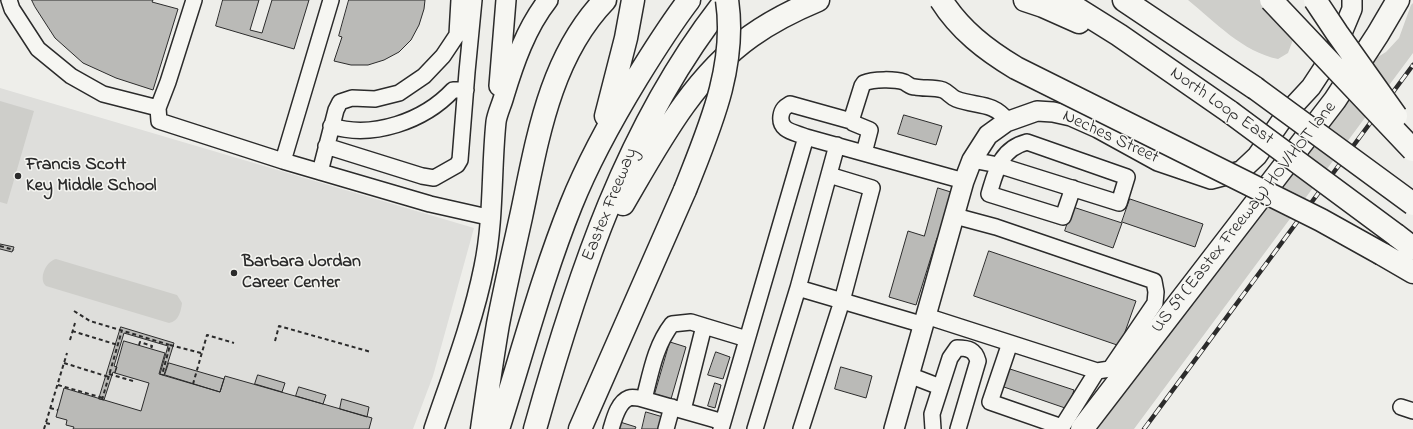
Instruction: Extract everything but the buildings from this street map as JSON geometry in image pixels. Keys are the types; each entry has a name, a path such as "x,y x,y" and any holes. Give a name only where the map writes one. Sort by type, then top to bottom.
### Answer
{"highway":[{"path":"482,429 498,324 543,118 556,78 576,37 605,0"},
{"path":"595,152 619,67 633,0"},
{"name":"Eastex Freeway","path":"498,429 553,255 572,204 595,152 650,57 688,0"},
{"path":"580,429 685,190 712,122 726,69 728,38 726,0"},
{"name":"Eastex Freeway","path":"535,429 552,368 581,280 615,192 651,113 686,56 726,0"},
{"path":"581,280 642,170 680,111 704,80 724,59 750,36 794,9 818,0"},
{"path":"941,0 967,33 990,51 1016,68 1321,220 1413,272"},
{"path":"1024,0 1044,6 1088,26 1172,72"},
{"name":"North Loop East","path":"1063,0 1230,112 1413,248"},
{"name":"North Loop East","path":"1124,0 1255,88 1413,204"},
{"path":"1271,0 1413,150"},
{"path":"1315,0 1413,139"},
{"name":"US 59 (Eastex Freeway) HOV/HOT lane","path":"1082,429 1335,100 1378,34 1398,0"}],"main road":[{"path":"434,429 472,316 484,266 492,218 496,121 506,0"},
{"path":"496,121 514,62 527,35 548,0"},
{"name":"Neches Street","path":"894,429 964,181 972,160 988,135 1008,121 1037,111 1053,112 1071,116 1098,128 1158,161 1211,179 1241,171 1257,156 1286,114 1310,87 1334,52 1352,9 1352,0"}],"street":[{"path":"9,0 12,9 38,49 71,76 103,94 158,108"},
{"path":"194,0 168,82 158,108 159,121 320,172 430,204 492,218"},
{"path":"283,161 331,0"},
{"path":"326,146 422,176 434,178 457,165 460,160 466,90 464,35 459,0"},
{"path":"320,172 331,126 340,102 352,98 375,99 399,93 424,76 464,35 474,0"},
{"path":"851,121 864,83 867,81 886,80 905,82 913,87 934,88 945,91 956,99 978,105 987,105 1002,113 1008,121"},
{"path":"331,126 339,129 357,130 378,129 394,126 421,115 444,99 453,90 466,90"},
{"path":"864,153 870,130 851,121 790,104 782,111 780,122 783,127 806,137 964,181"},
{"path":"611,429 616,413 629,398 644,399 722,425 806,137"},
{"path":"972,160 998,165 1073,188 1119,203 1127,177 1027,142 1016,145 998,165 989,194 1063,217 1073,188"},
{"path":"754,429 798,288 837,145"},
{"path":"801,429 842,301 872,188 829,175"},
{"path":"798,288 842,301 925,320 1010,343 1097,370 1110,370 1155,303 1156,292 1154,281 996,227 955,216"},
{"path":"644,399 653,360 664,335 672,324 690,322 747,339"},
{"path":"666,429 677,409 704,326"},
{"path":"1010,343 990,402 1062,427 1097,370"},
{"path":"933,429 932,414 938,400 950,358 957,348 967,348 976,354 978,361 958,429"},
{"path":"909,375 935,385 940,389"}],"path":[{"path":"0,246 14,250"},
{"path":"74,311 90,321 202,354"},
{"path":"70,340 75,323"},
{"path":"275,341 279,326 371,352"},
{"path":"57,385 102,399 122,330"},
{"path":"72,331 118,345"},
{"path":"192,384 207,335 234,343"},
{"path":"146,344 148,338"},
{"path":"139,345 140,342 152,346 151,349"},
{"path":"162,375 170,345"},
{"path":"44,429 67,353"},
{"path":"64,363 109,376 132,381 133,379"},
{"path":"50,408 58,410"},
{"path":"46,423 50,424"}],"shaded area":[{"path":"1188,0 1287,0 1302,16 1288,53 1278,59 1253,50 1241,43"},
{"path":"1413,3 1413,53 1134,429 1098,429 1333,112 1376,58 1386,52 1399,38"},
{"name":"Barbara Jordan Career Center","path":"0,88 474,228 433,376 413,429 0,429"},
{"path":"0,101 34,111 7,204 0,202"},
{"path":"56,259 177,295 182,303 179,315 175,320 169,323 46,286 43,279 44,271 52,260"}],"railway":[{"path":"1144,429 1413,65"}],"place":[{"name":"Francis Scott Key Middle School","path":"18,176"},
{"name":"Barbara Jordan Career Center","path":"234,273"}]}
